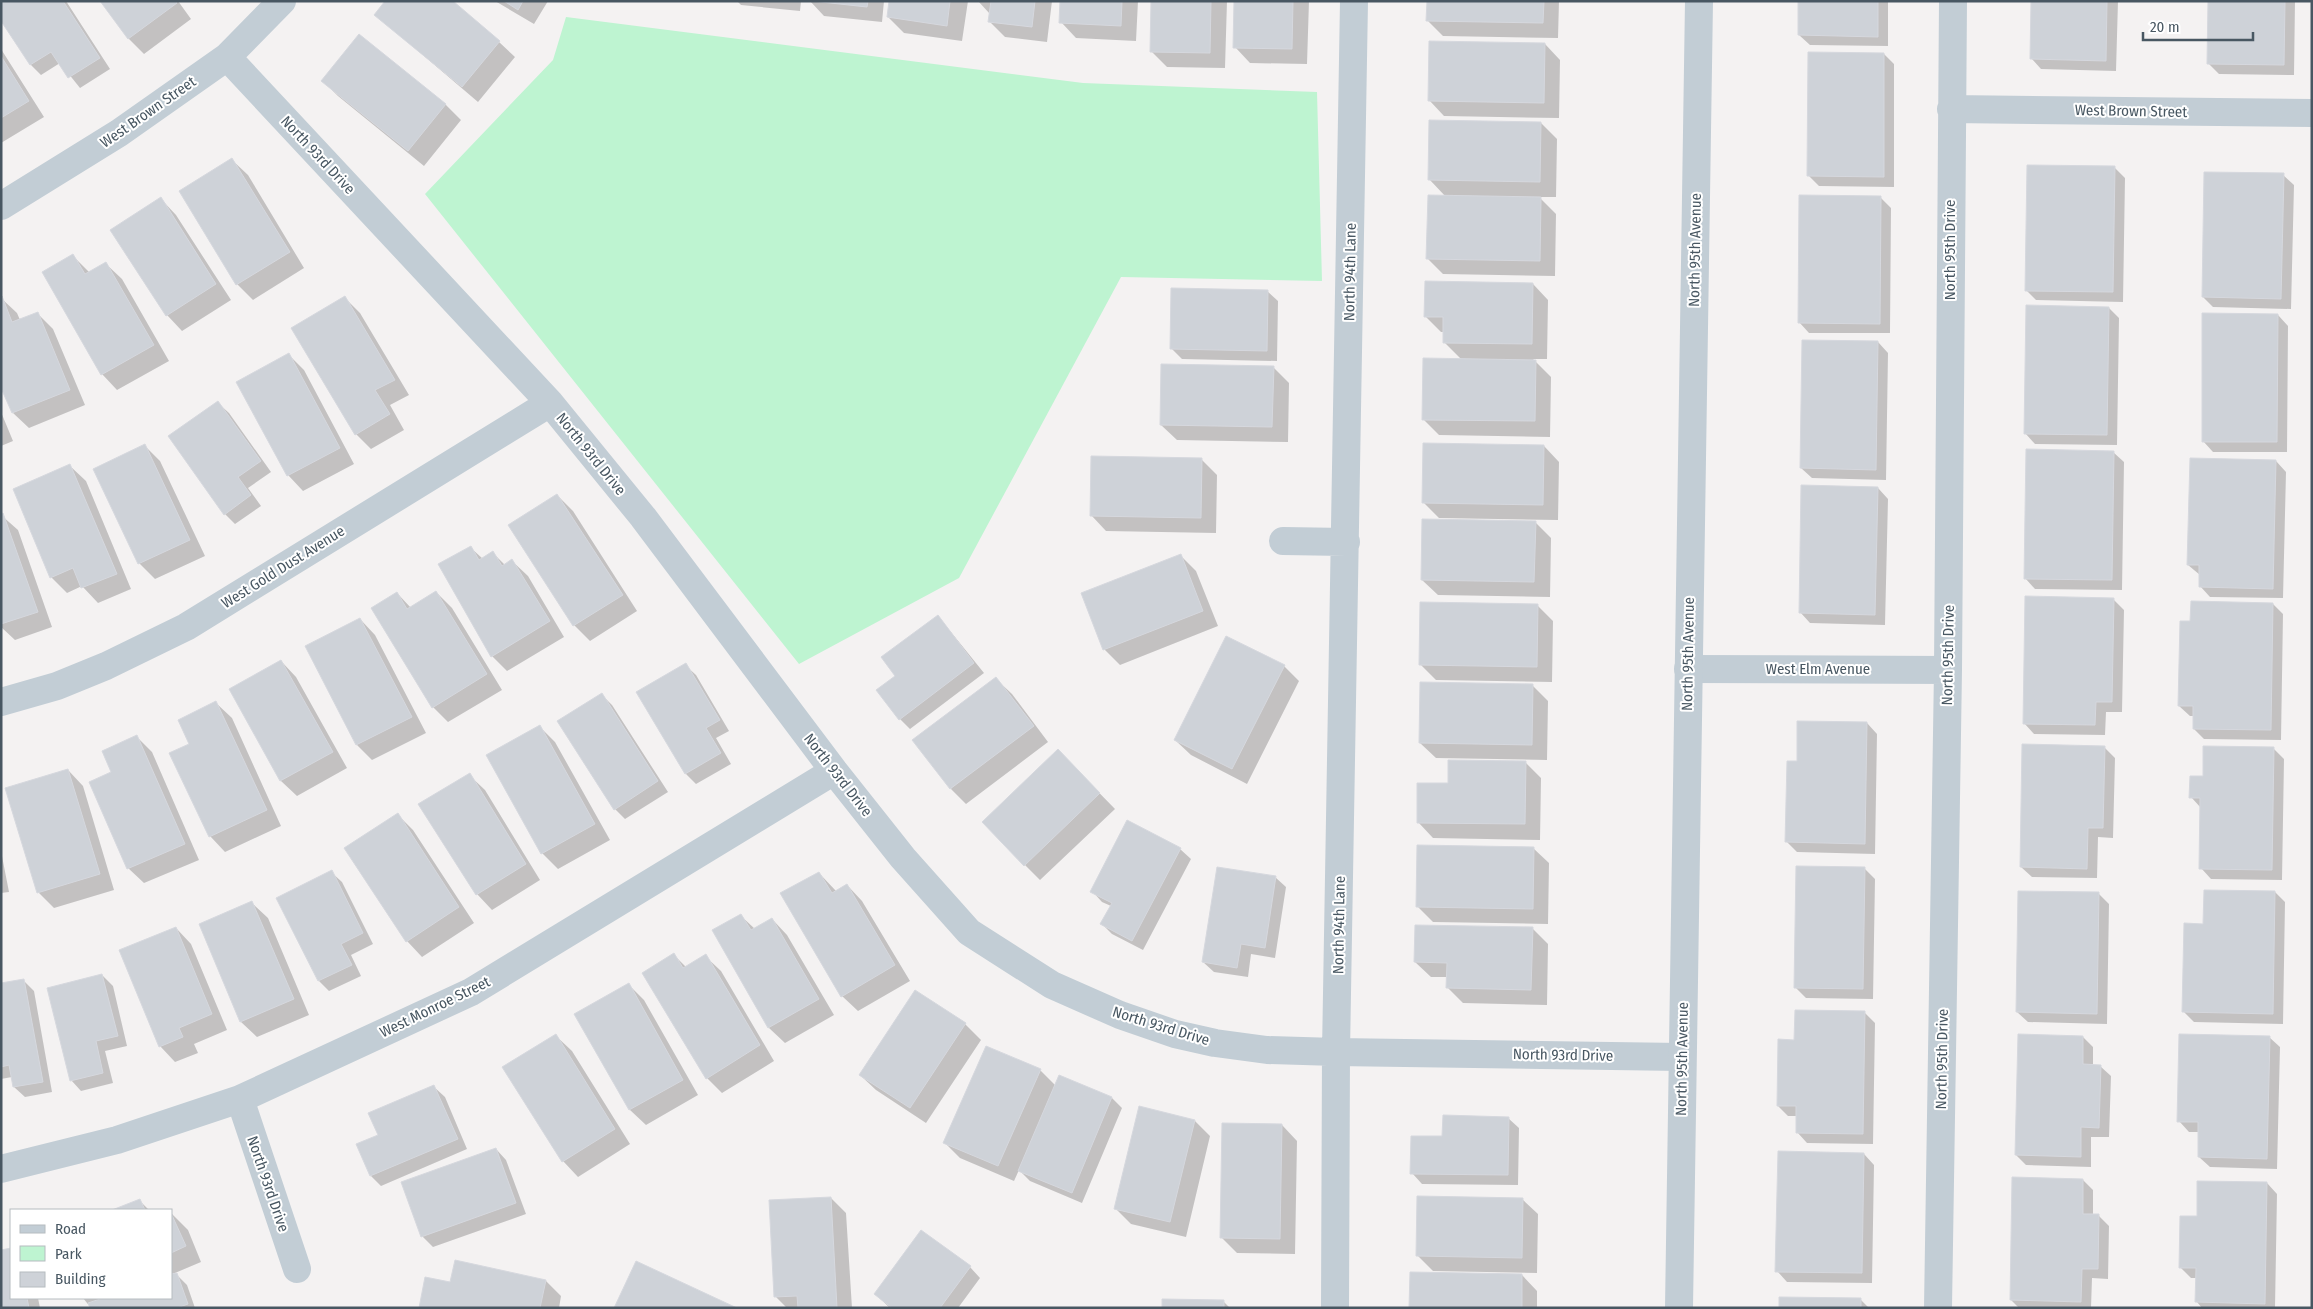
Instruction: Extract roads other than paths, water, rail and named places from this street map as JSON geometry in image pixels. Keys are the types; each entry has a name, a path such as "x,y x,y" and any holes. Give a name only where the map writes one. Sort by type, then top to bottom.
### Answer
{"street":[{"name":"West Brown Street","path":"1,206 119,133 227,57 282,1"},
{"name":"North 94th Lane","path":"1335,1308 1336,1052 1354,1"},
{"name":"North 95th Avenue","path":"1679,1308 1681,1057 1699,1"},
{"name":"North 95th Drive","path":"1938,1308 1948,670 1952,1"},
{"name":"North 93rd Drive","path":"227,57 550,403 642,517 834,771 915,872 969,932 1052,985 1120,1015 1175,1034 1215,1043 1267,1050 1681,1057"},
{"name":"West Brown Street","path":"1951,109 2312,114"},
{"name":"West Gold Dust Avenue","path":"1,702 57,686 106,666 186,627 550,403"},
{"path":"1283,541 1346,542"},
{"name":"West Elm Avenue","path":"1688,669 1948,670"},
{"name":"West Monroe Street","path":"1,1169 117,1140 240,1099 471,992 834,771"},
{"name":"North 93rd Drive","path":"240,1099 296,1269"}]}
